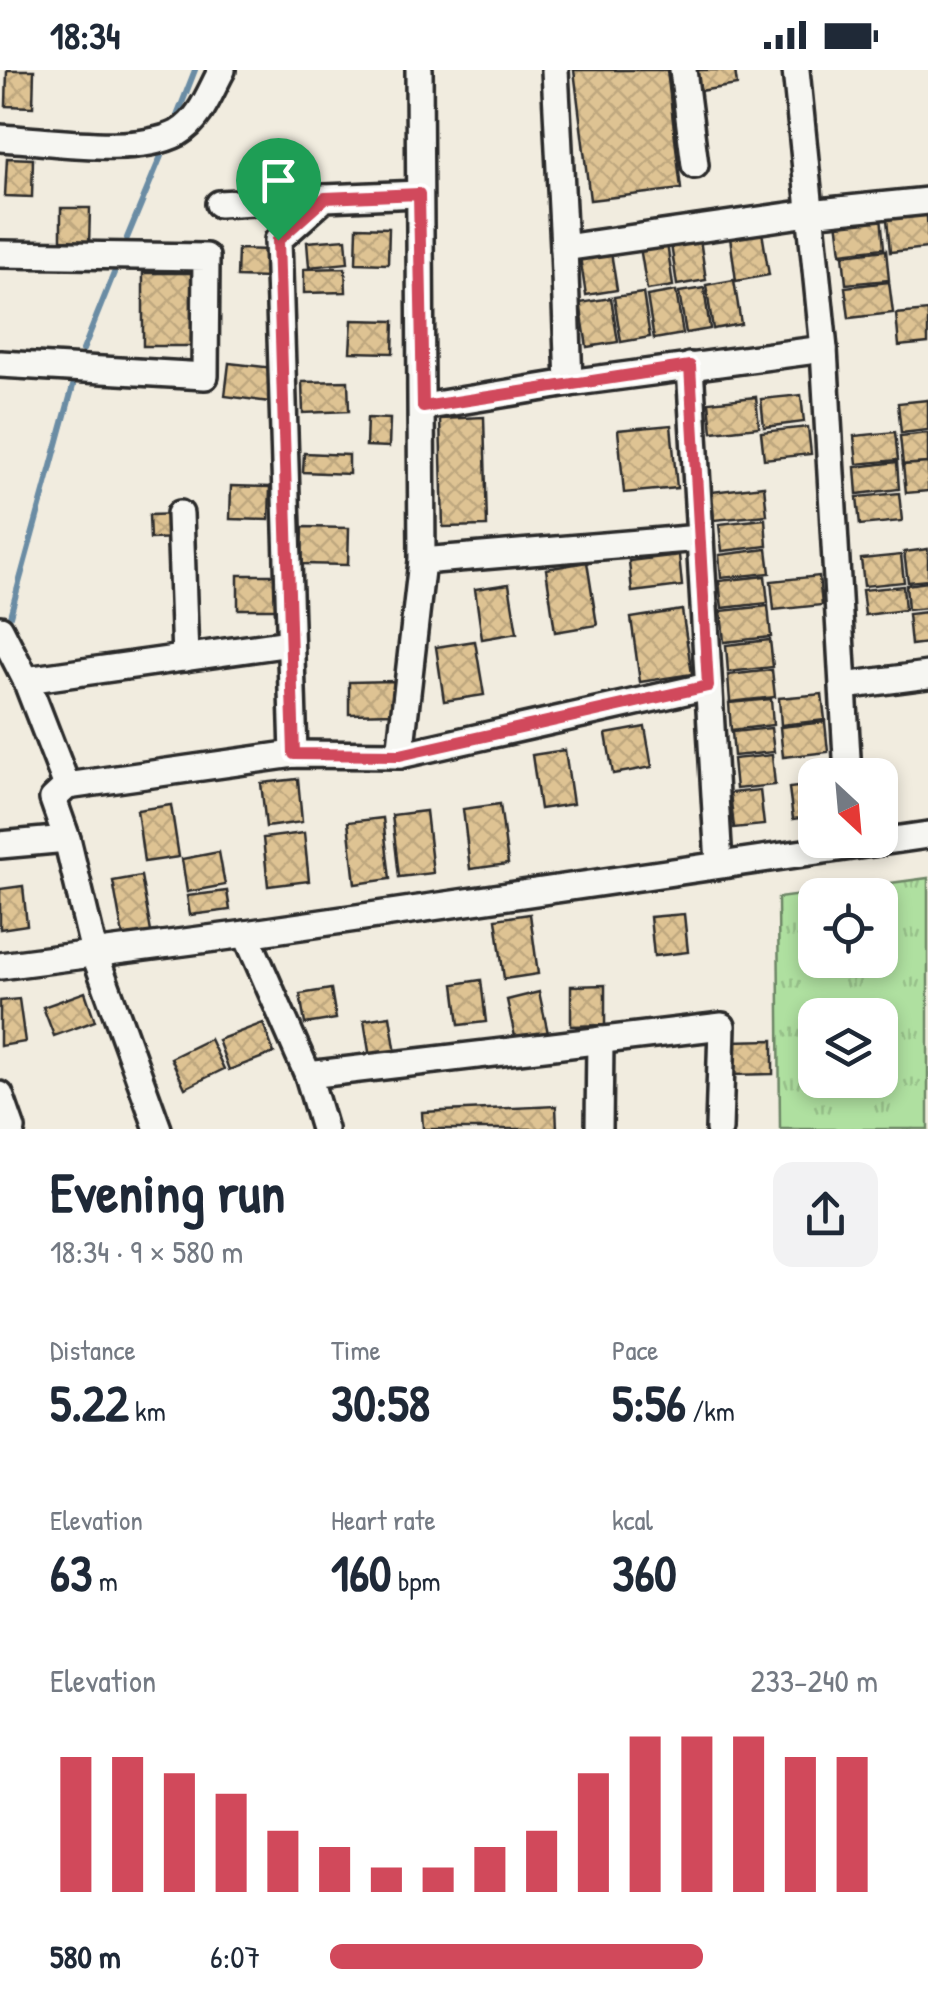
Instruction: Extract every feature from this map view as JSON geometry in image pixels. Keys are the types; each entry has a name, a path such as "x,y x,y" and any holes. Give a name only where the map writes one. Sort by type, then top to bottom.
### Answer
{"street":[{"path":"0,138 105,144 158,139 180,132 200,112 222,70"},
{"path":"400,755 422,561 419,70"},
{"path":"555,70 569,384"},
{"path":"683,70 695,164"},
{"path":"796,70 824,349 847,758"},
{"path":"218,204 419,194"},
{"path":"294,754 278,240 325,198"},
{"path":"564,248 809,213 928,201"},
{"path":"0,254 206,257 205,376 0,364"},
{"path":"423,407 824,349"},
{"path":"690,366 718,864"},
{"path":"180,514 185,658"},
{"path":"422,561 700,538"},
{"path":"5,638 26,680 66,786"},
{"path":"26,680 290,643"},
{"path":"844,686 928,674"},
{"path":"158,1129 94,952 67,839 53,799 66,786 294,754 400,755 708,686"},
{"path":"898,838 928,834"},
{"path":"0,845 67,839"},
{"path":"0,966 246,934 798,851"},
{"path":"246,934 308,1075 324,1129"},
{"path":"308,1075 722,1026 719,1129"},
{"path":"599,1129 600,1040"},
{"path":"0,1095 12,1129"}],"green space":[{"path":"928,878 928,1129 780,1129 778,898 798,895 798,978 898,978 898,882"}],"building":[{"path":"7,70 34,70 33,107 6,106"},
{"path":"574,70 667,70 681,189 590,200"},
{"path":"689,70 735,70 737,85 693,92"},
{"path":"7,158 33,159 32,197 5,196"},
{"path":"61,208 90,208 89,247 61,247"},
{"path":"927,214 928,248 890,252 887,219"},
{"path":"881,216 884,248 841,253 837,220"},
{"path":"357,227 389,228 388,264 356,263"},
{"path":"762,232 769,275 736,281 730,237"},
{"path":"346,239 348,263 309,267 307,242"},
{"path":"700,239 706,280 677,285 671,244"},
{"path":"667,243 673,286 647,290 640,247"},
{"path":"238,249 272,250 271,278 237,277"},
{"path":"886,250 889,280 846,284 843,255"},
{"path":"611,252 617,290 586,295 580,257"},
{"path":"345,268 346,292 304,293 304,269"},
{"path":"143,273 199,273 199,346 143,346"},
{"path":"734,280 741,324 713,329 706,285"},
{"path":"889,282 893,313 849,318 845,287"},
{"path":"704,288 710,329 686,333 679,292"},
{"path":"676,291 683,334 654,339 647,296"},
{"path":"643,293 650,337 621,342 614,297"},
{"path":"611,298 618,342 587,347 580,303"},
{"path":"928,311 928,343 899,346 896,314"},
{"path":"352,320 394,321 393,353 350,352"},
{"path":"229,363 274,368 270,402 225,396"},
{"path":"348,381 349,411 303,413 302,382"},
{"path":"801,395 804,422 764,427 761,399"},
{"path":"756,397 759,427 712,432 709,402"},
{"path":"928,400 928,430 901,433 898,403"},
{"path":"484,417 487,526 443,527 440,419"},
{"path":"367,418 390,419 389,447 366,446"},
{"path":"671,425 677,488 624,493 618,430"},
{"path":"808,427 811,454 764,459 761,432"},
{"path":"895,432 898,460 857,464 854,436"},
{"path":"928,433 928,463 903,465 900,436"},
{"path":"304,453 349,455 349,474 303,472"},
{"path":"897,462 899,489 857,494 855,467"},
{"path":"928,463 928,491 906,493 903,465"},
{"path":"231,486 270,487 269,520 230,519"},
{"path":"764,486 767,515 714,520 711,492"},
{"path":"899,493 902,521 860,525 857,497"},
{"path":"180,514 181,538 150,539 149,515"},
{"path":"765,519 767,546 722,551 719,524"},
{"path":"303,527 349,528 348,565 302,564"},
{"path":"767,549 770,573 721,578 719,555"},
{"path":"928,549 928,580 908,582 904,552"},
{"path":"679,555 682,586 632,592 629,561"},
{"path":"901,555 904,582 864,586 861,559"},
{"path":"587,562 597,625 555,632 546,569"},
{"path":"238,575 275,575 276,609 238,609"},
{"path":"765,576 768,603 722,608 719,581"},
{"path":"819,576 822,605 774,610 771,581"},
{"path":"928,582 928,608 908,610 906,585"},
{"path":"509,584 517,633 482,639 475,589"},
{"path":"903,586 905,610 865,615 862,590"},
{"path":"768,606 771,637 724,642 721,611"},
{"path":"682,610 692,674 640,682 631,618"},
{"path":"928,612 928,643 911,645 908,614"},
{"path":"770,640 773,667 728,672 726,645"},
{"path":"475,641 484,695 444,701 436,647"},
{"path":"772,670 775,697 730,702 728,675"},
{"path":"395,681 395,713 349,714 349,682"},
{"path":"822,694 825,720 781,725 779,698"},
{"path":"771,699 773,725 731,730 729,703"},
{"path":"825,722 828,752 783,757 780,727"},
{"path":"645,727 652,767 613,774 606,734"},
{"path":"771,728 774,752 734,756 732,732"},
{"path":"565,750 573,804 540,809 532,755"},
{"path":"772,755 775,785 736,789 733,759"},
{"path":"298,779 302,822 266,827 261,783"},
{"path":"798,787 798,818 793,819 789,788"},
{"path":"760,790 764,825 734,828 730,793"},
{"path":"500,804 508,864 470,869 463,809"},
{"path":"171,805 179,857 144,862 137,810"},
{"path":"426,811 433,873 399,877 392,815"},
{"path":"383,818 390,879 355,884 348,822"},
{"path":"304,833 309,881 268,886 263,838"},
{"path":"219,852 225,885 187,892 182,859"},
{"path":"141,876 151,932 123,936 113,881"},
{"path":"23,886 27,925 0,929 0,889"},
{"path":"227,891 230,910 190,915 187,896"},
{"path":"530,914 538,974 504,979 496,919"},
{"path":"684,914 688,952 654,956 650,917"},
{"path":"481,980 486,1022 459,1025 454,984"},
{"path":"605,985 605,1025 571,1026 571,986"},
{"path":"331,989 336,1019 305,1024 300,994"},
{"path":"85,992 95,1021 54,1036 43,1007"},
{"path":"539,992 548,1033 516,1041 507,1000"},
{"path":"19,999 25,1042 0,1046 0,1001"},
{"path":"390,1016 396,1054 370,1058 364,1020"},
{"path":"263,1023 274,1053 229,1070 218,1040"},
{"path":"210,1039 224,1069 185,1088 171,1058"},
{"path":"773,1040 773,1074 730,1075 729,1041"},
{"path":"556,1106 557,1129 423,1129 422,1112"}],"waterway":[{"path":"177,116 195,70"},
{"path":"127,238 161,156"},
{"path":"83,350 114,273"},
{"path":"7,627 73,386"}],"route":[{"path":"419,194 423,407 690,366 708,686 400,755 294,754 278,240 325,198 419,194"}]}
